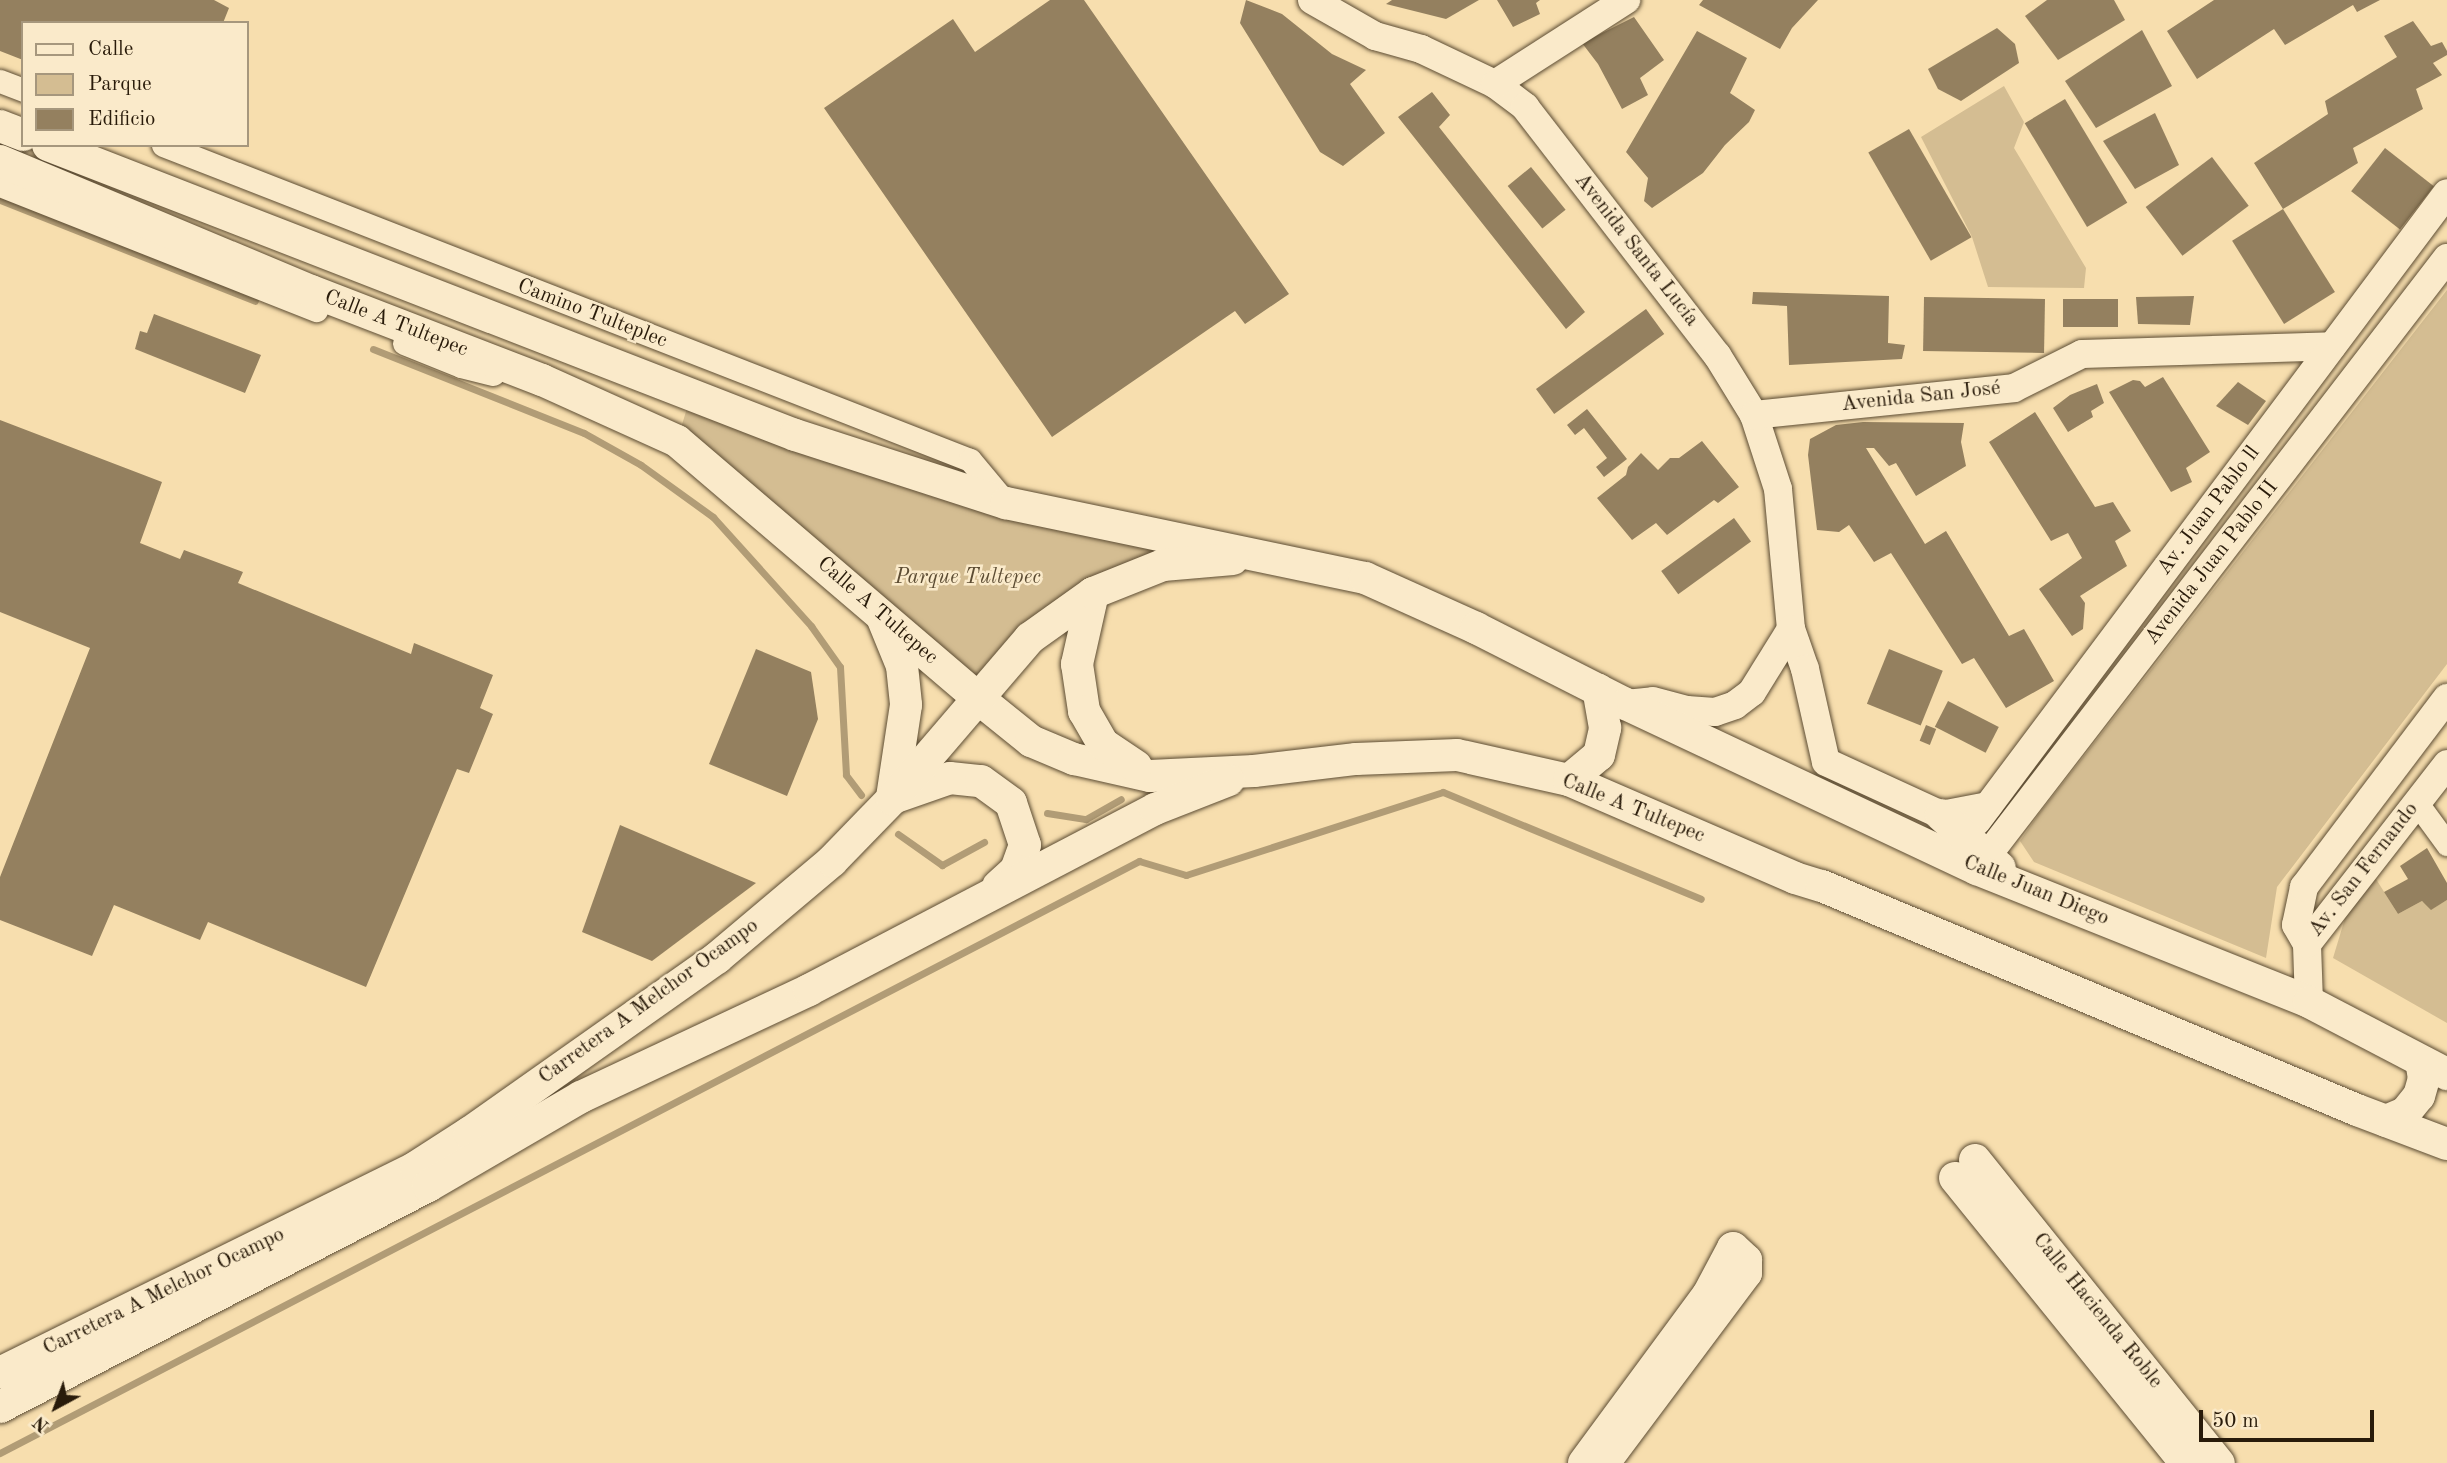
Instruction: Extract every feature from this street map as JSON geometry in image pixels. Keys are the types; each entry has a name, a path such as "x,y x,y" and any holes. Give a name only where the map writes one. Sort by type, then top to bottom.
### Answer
{"main road":[{"path":"0,126 21,134"},
{"name":"Calle A Tultepec","path":"53,147 795,435 1006,503 1273,556 1365,578 1476,628 1626,704"},
{"name":"Calle A Tultepec","path":"0,161 311,291 563,390 677,441 1031,741 1074,759 1150,776 1254,771 1356,759 1457,755 1569,780 1795,878 2386,1121"},
{"name":"Carretera A Melchor Ocampo","path":"0,1373 416,1167 717,958 832,861 892,799 1030,638 1093,593 1163,565 1273,556"},
{"path":"1093,593 1077,664 1084,711 1103,744 1150,776"},
{"path":"880,612 902,666 906,705 892,799 950,778 981,781 1011,803 1025,845 1016,870 984,899"},
{"path":"1569,780 1599,754 1605,727 1598,690"},
{"name":"Calle Juan Diego","path":"1626,704 1971,850"},
{"name":"Carretera A Melchor Ocampo","path":"0,1407 428,1186 581,1097 809,990 1155,809 1254,771"},
{"name":"Calle Juan Diego","path":"1941,815 1971,850 2020,886 2309,1002 2434,1068"},
{"path":"2386,1121 2405,1113 2418,1096 2424,1079 2434,1068"},
{"path":"2442,1142 2431,1122 2435,1105 2447,1091"},
{"path":"2386,1121 2442,1142"},
{"name":"Calle Hacienda Roble","path":"2186,1463 1965,1169 2219,1463"},
{"path":"1584,1463 1708,1295 1733,1248 1746,1260 1745,1273 1604,1463"}],"street":[{"name":"Avenida Santa Lucía","path":"1312,0 1375,36 1422,48 1496,83 1533,117 1684,311 1754,415 1778,489 1791,629 1805,669 1826,762 1941,815"},
{"path":"1496,83 1626,0"},
{"path":"0,81 21,89"},
{"name":"Camino Tulteplec","path":"168,147 970,460 1006,503"},
{"path":"0,185 461,366 563,390"},
{"name":"Av. Juan Pablo ll","path":"1971,850 1988,806 2447,193"},
{"name":"Avenida Juan Pablo II","path":"1971,850 2447,258"},
{"name":"Avenida San José","path":"1754,415 2014,388 2082,354 2332,346"},
{"path":"1626,704 1653,701 1688,710 1715,712 1735,705 1752,692 1791,629"},
{"path":"2309,1002 2307,944 2296,925 2304,887 2447,698"},
{"name":"Av. San Fernando","path":"2307,944 2447,764"},
{"path":"2417,803 2447,844"},
{"path":"1941,815 1988,806"}],"green space":[{"path":"2004,86 2024,122 2014,148 2086,268 2084,288 1988,287 1972,237 1921,137"},
{"path":"2447,290 2447,664 2277,887 2266,958 2034,862 2020,841 2038,815"},
{"name":"Parque Tultepec","path":"691,395 1057,519 1269,557 1100,587 978,697 677,441"},
{"path":"2376,879 2398,914 2422,901 2432,909 2447,900 2447,1023 2333,958 2349,905"}],"building":[{"path":"0,0 214,0 229,8 224,21 21,21 21,59 0,51"},
{"path":"1050,0 1084,0 1289,294 1245,324 1235,311 1052,437 824,108 953,19 975,52"},
{"path":"1246,0 1282,14 1332,54 1366,70 1350,84 1385,133 1343,166 1320,152 1240,23"},
{"path":"1392,0 1479,0 1446,19 1386,4"},
{"path":"1497,0 1540,0 1536,3 1540,14 1513,27"},
{"path":"1703,0 1818,0 1792,28 1780,49 1699,5"},
{"path":"2047,0 2114,0 2125,20 2058,60 2025,16"},
{"path":"2214,0 2380,0 2357,12 2353,5 2285,45 2274,29 2197,79 2167,31"},
{"path":"1634,17 1664,60 1640,78 1648,95 1622,109 1598,64 1582,43"},
{"path":"2413,21 2431,46 2442,42 2447,51 2447,55 2433,63 2442,75 2416,89 2423,109 2353,148 2358,163 2283,209 2254,163 2328,114 2325,101 2397,57 2384,36"},
{"path":"1997,28 2015,44 2019,63 1961,101 1938,89 1928,69"},
{"path":"2142,30 2172,86 2096,128 2065,81"},
{"path":"1697,31 1747,58 1730,93 1755,110 1749,122 1725,145 1703,173 1652,208 1644,201 1648,178 1626,152"},
{"path":"1432,92 1450,115 1439,127 1585,312 1566,329 1398,117"},
{"path":"2065,99 2127,203 2087,227 2025,123"},
{"path":"2155,113 2179,165 2135,189 2103,141"},
{"path":"1909,129 1972,237 1931,261 1868,152"},
{"path":"2385,148 2434,186 2400,230 2351,191"},
{"path":"2212,157 2249,206 2182,256 2146,207"},
{"path":"1531,167 1566,210 1542,229 1508,186"},
{"path":"2283,209 2335,292 2284,324 2232,241"},
{"path":"1753,292 1889,296 1888,343 1905,345 1902,359 1789,365 1787,306 1752,304"},
{"path":"2194,296 2190,325 2138,324 2136,297"},
{"path":"1924,297 2045,299 2044,353 1923,351"},
{"path":"2063,299 2118,299 2118,327 2063,327"},
{"path":"1646,309 1664,334 1554,414 1536,389"},
{"path":"154,314 261,355 245,393 135,349 140,331 147,333"},
{"path":"2163,377 2210,452 2186,468 2192,482 2171,492 2109,392 2133,380 2140,381 2145,387"},
{"path":"2238,382 2266,401 2248,425 2216,406"},
{"path":"2097,384 2104,403 2091,411 2093,417 2068,432 2053,408 2070,395"},
{"path":"1587,409 1627,459 1604,477 1596,467 1607,458 1584,428 1575,435 1567,425"},
{"path":"2035,412 2095,507 2113,502 2131,531 2115,541 2127,566 2080,596 2085,603 2083,629 2072,636 2039,589 2082,558 2068,533 2051,541 1989,442"},
{"path":"0,420 162,482 140,543 180,559 184,550 243,572 238,583 411,654 414,643 493,675 480,708 493,714 469,773 457,769 366,987 208,922 200,940 114,905 92,956 0,920 0,877 90,648 0,612"},
{"path":"1863,422 1964,423 1961,442 1966,466 1916,496 1896,463 1889,466 1874,448 1866,448 1925,544 1946,531 2009,636 2024,629 2054,681 2006,708 1974,658 1962,664 1891,553 1874,562 1849,525 1839,532 1817,530 1808,455 1810,439 1836,425"},
{"path":"1702,441 1739,487 1718,503 1714,500 1667,535 1656,523 1632,540 1597,498 1626,475 1628,467 1641,453 1658,470 1670,458 1679,458"},
{"path":"1734,518 1751,541 1678,594 1661,571"},
{"path":"756,649 811,672 818,719 787,796 709,764"},
{"path":"1889,649 1943,671 1921,725 1867,704"},
{"path":"1948,701 1999,727 1986,753 1935,727"},
{"path":"1926,725 1936,729 1930,745 1920,741"},
{"path":"620,825 756,883 652,961 582,932"},
{"path":"2427,848 2447,883 2447,900 2431,910 2422,901 2398,914 2384,892 2408,879 2400,866"}],"waterway":[{"path":"0,200 255,301"},
{"path":"373,349 584,433 641,465 713,517 811,626 840,667 846,775 861,795"},
{"path":"0,1453 1139,861 1186,875 1443,792 1701,899"},
{"path":"1047,813 1086,819 1121,799"},
{"path":"898,834 942,865 984,842"}]}
